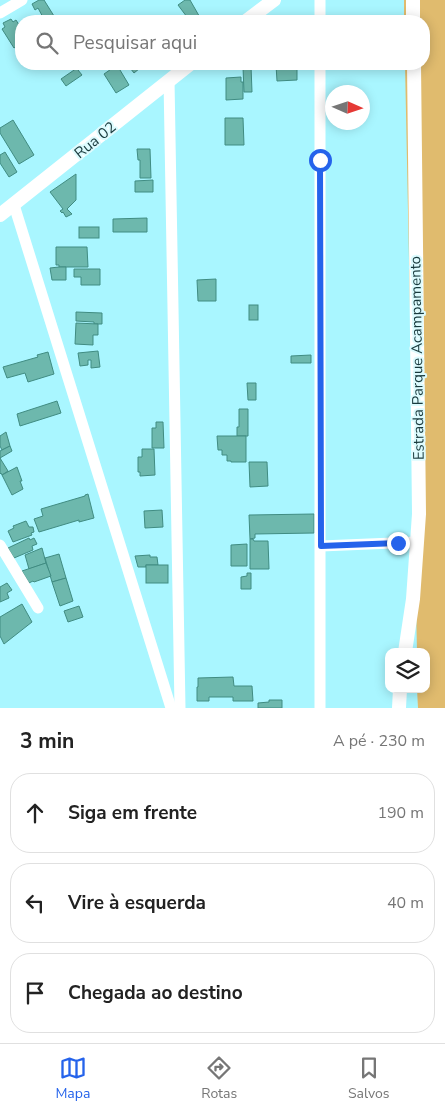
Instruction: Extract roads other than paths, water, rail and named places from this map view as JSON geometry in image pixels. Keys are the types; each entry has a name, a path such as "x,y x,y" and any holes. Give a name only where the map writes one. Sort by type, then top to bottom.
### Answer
{"street":[{"path":"0,13 22,0"},
{"path":"254,15 274,0"},
{"path":"320,0 320,15"},
{"path":"413,0 413,15"},
{"name":"Rua 02","path":"0,216 182,70"},
{"path":"320,70 320,708"},
{"name":"Estrada Parque Acampamento","path":"406,648 413,599 419,514 414,70"},
{"path":"168,80 180,708"},
{"path":"14,205 171,708"},
{"path":"321,546 417,542"},
{"path":"0,546 38,608"},
{"path":"399,708 400,693"}]}
